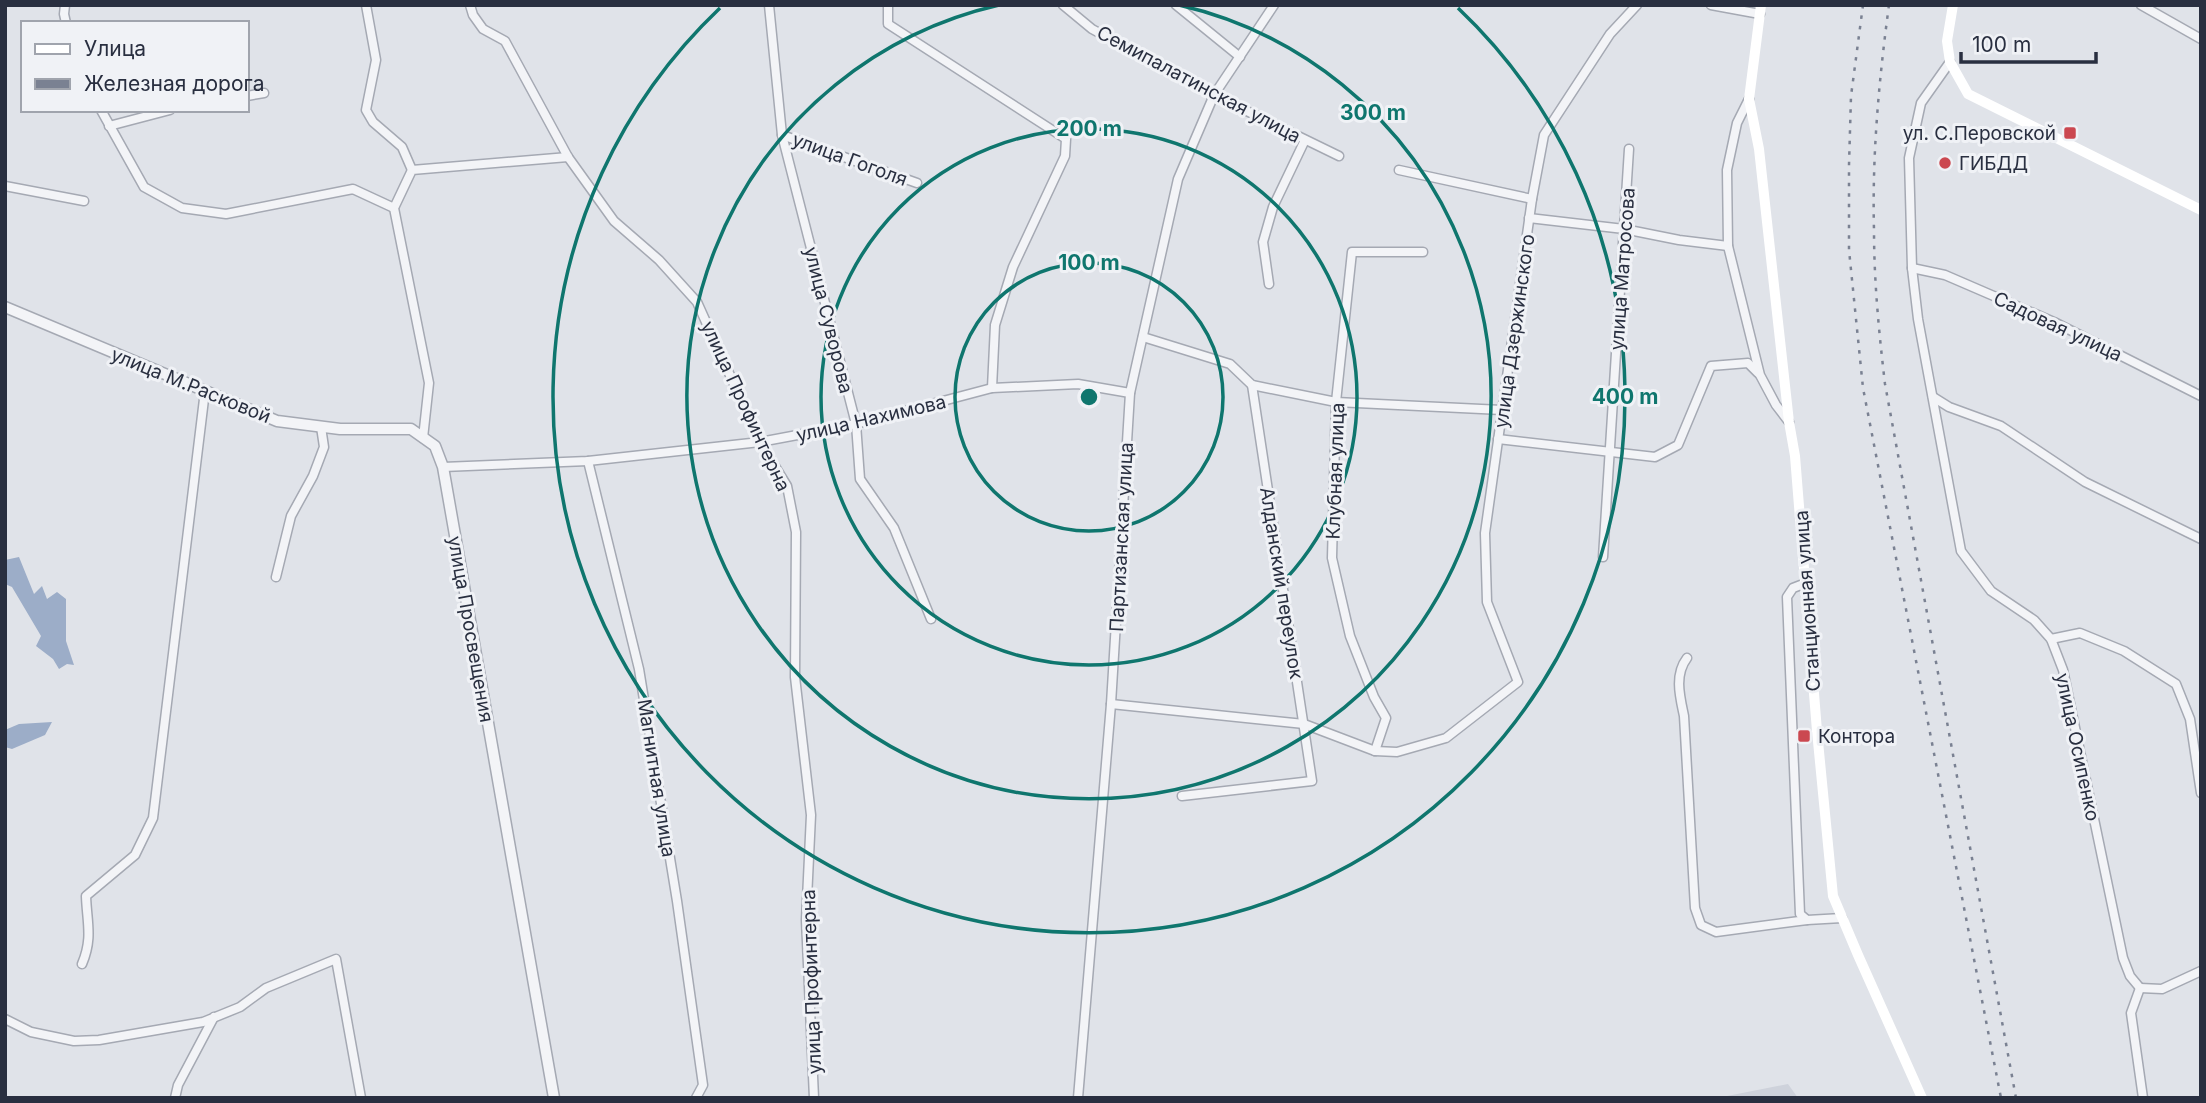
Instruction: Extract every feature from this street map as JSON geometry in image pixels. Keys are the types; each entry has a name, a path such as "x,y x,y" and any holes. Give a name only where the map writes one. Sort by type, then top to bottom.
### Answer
{"main road":[{"path":"1953,5 1947,41 1950,62 1968,93 2201,210"},
{"name":"Станционная улица","path":"1760,9 1749,93 1759,149 1795,456 1833,896 1923,1098"}],"street":[{"path":"366,5 376,61 366,110 373,122 402,147 412,170 394,208 429,383 423,438"},
{"name":"улица Профинтерна","path":"470,5 473,15 483,29 505,41 568,157 614,220 659,260 696,302 760,442 787,486 796,532 795,677 811,815 806,919 814,1098"},
{"name":"улица Суворова","path":"769,5 782,135 856,424 860,479 894,528 932,619"},
{"path":"888,5 888,24 1066,139 1065,156 1013,267 995,325 992,388"},
{"name":"Семипалатинская улица","path":"1063,5 1093,29 1214,95 1339,156"},
{"path":"1176,5 1240,57"},
{"name":"Партизанская улица","path":"1077,1098 1111,704 1129,393 1178,179 1214,95 1274,5"},
{"name":"улица Дзержинского","path":"1375,751 1398,752 1446,738 1518,682 1487,602 1485,533 1532,199 1544,135 1610,34 1637,5"},
{"path":"1711,5 1760,9"},
{"path":"2141,5 2201,39"},
{"path":"1950,62 1921,103 1909,158 1912,268 1918,319 1961,551 1991,591 2034,620 2051,639 2080,633 2124,651 2176,684 2190,719 2201,793"},
{"path":"248,96 264,93"},
{"path":"1749,93 1737,122 1727,170 1728,246 1760,375 1776,405 1789,422"},
{"path":"102,112 144,187 182,208 226,214 353,189 394,208"},
{"path":"109,126 162,112"},
{"name":"улица Гоголя","path":"782,135 917,183"},
{"path":"1269,284 1263,242 1273,207 1305,140"},
{"name":"улица Матросова","path":"1603,557 1629,149"},
{"path":"412,170 568,157"},
{"path":"1399,170 1532,199"},
{"path":"5,186 84,201"},
{"path":"1529,218 1624,229 1728,246"},
{"name":"Клубная улица","path":"1375,751 1385,718 1350,636 1332,558 1336,402 1352,252 1423,252"},
{"name":"Садовая улица","path":"1912,268 1945,275 2054,322 2201,396"},
{"name":"улица М.Расковой","path":"5,307 277,421 340,429 411,429 423,438"},
{"path":"1143,337 1230,363 1252,385 1336,402 1503,410"},
{"path":"1498,439 1655,457 1678,445 1711,366 1748,363 1760,375"},
{"name":"улица Нахимова","path":"443,467 589,461 760,442 856,424 992,388 1079,384 1129,393"},
{"name":"Алданский переулок","path":"1182,796 1312,781 1252,385"},
{"path":"82,964 88,950 90,934 86,896 135,855 153,818 205,391"},
{"path":"1933,397 1949,407 2001,426 2085,482 2201,539"},
{"path":"276,577 291,516 313,476 324,447 321,427"},
{"name":"улица Просвещения","path":"423,438 435,446 443,467 554,1098"},
{"name":"Магнитная улица","path":"589,461 641,682 677,901 703,1085 696,1098"},
{"path":"1806,583 1793,588 1787,597 1800,914 1807,920"},
{"name":"улица Осипенко","path":"2051,639 2063,670 2123,958 2130,976 2140,988"},
{"path":"1687,658 1682,664 1678,689 1684,716 1695,908 1701,925 1716,932 1842,918"},
{"path":"1111,704 1304,724 1375,751"},
{"path":"5,1020 31,1032 74,1041 99,1040 203,1022 240,1007 266,988 336,959 361,1098"},
{"path":"2143,1098 2131,1013 2140,988 2162,989 2201,971"},
{"path":"175,1098 178,1085 214,1017"}],"shaded area":[{"path":"1788,1084 1798,1098 1717,1098"}],"water":[{"path":"19,557 34,594 42,586 47,599 57,592 66,599 66,641 74,665 67,664 59,669 53,659 36,646 41,636 12,587 5,584 5,560"},
{"path":"52,722 45,735 12,749 5,747 5,730 19,724"}],"railway":[{"path":"1863,5 1851,96 1849,165 1849,250 1863,388 2001,1098"},
{"path":"1889,5 1874,174 1876,288 1885,384 2016,1098"}],"place":[{"name":"ул. С.Перовской","path":"2070,133"},
{"name":"ГИБДД","path":"1945,163"},
{"name":"Контора","path":"1804,736"}]}
